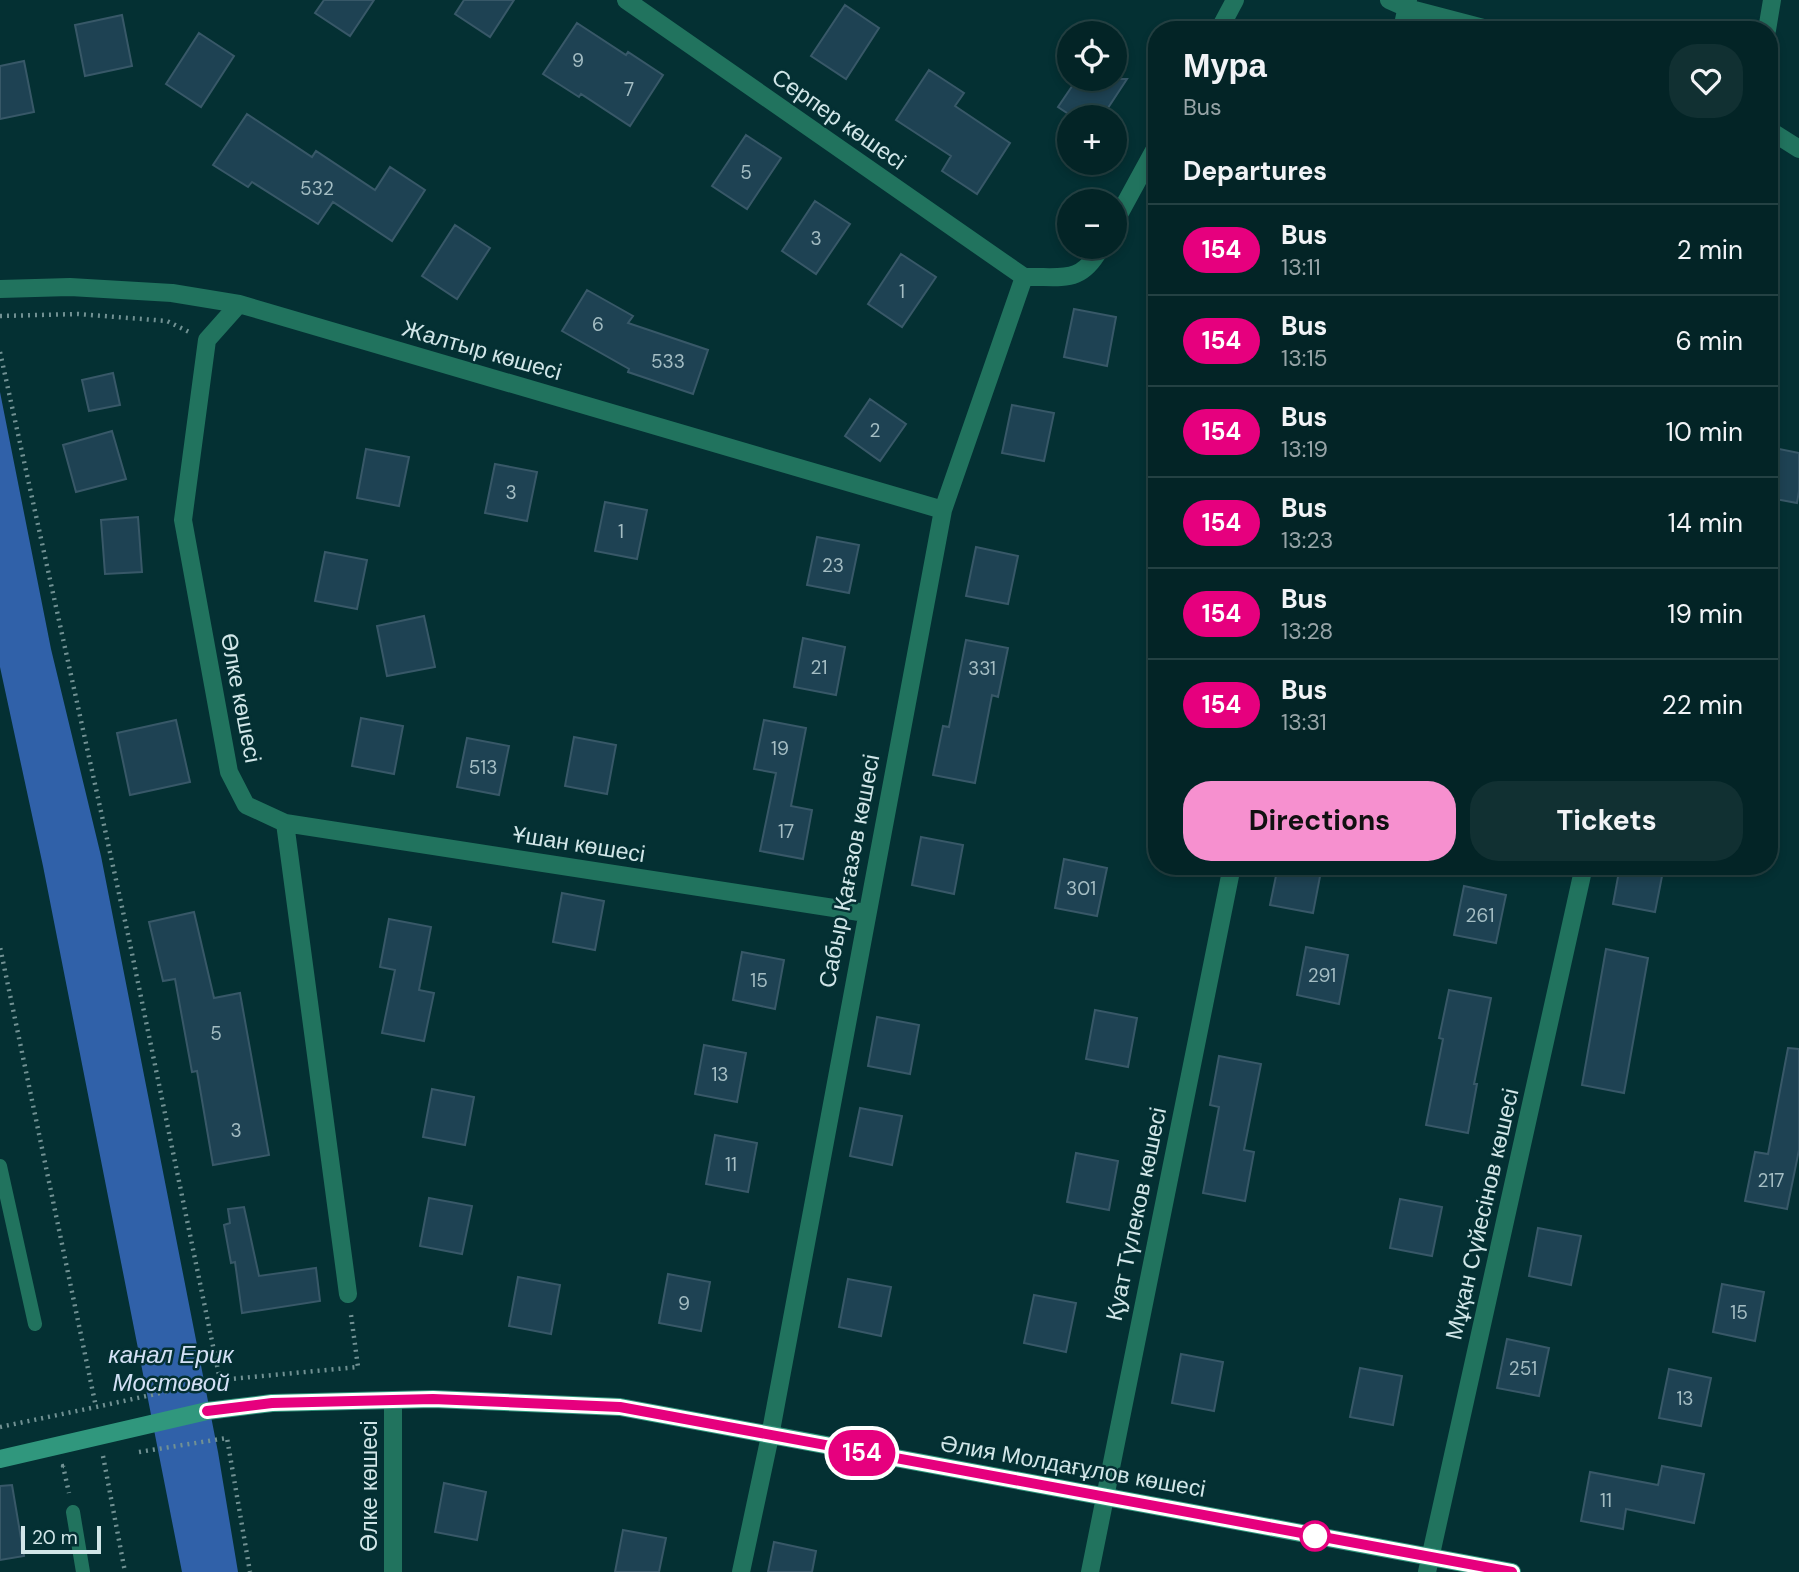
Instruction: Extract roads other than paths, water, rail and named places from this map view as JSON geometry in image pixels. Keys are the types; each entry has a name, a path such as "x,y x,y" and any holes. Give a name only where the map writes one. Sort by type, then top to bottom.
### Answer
{"main road":[{"name":"Әлия Молдағұлов көшесі","path":"0,1459 207,1411 272,1403 433,1399 620,1407 1103,1497 1429,1564 1512,1572"}],"street":[{"name":"Серпер көшесі","path":"626,0 1024,277"},
{"path":"1224,21 1235,0"},
{"path":"1389,0 1462,21"},
{"path":"1768,21 1772,0"},
{"path":"1778,136 1799,149"},
{"path":"1127,200 1148,162"},
{"path":"1024,277 1082,273 1095,259"},
{"name":"Сабыр Қағазов көшесі","path":"741,1572 770,1436 943,510 1024,277"},
{"name":"Жалтыр көшесі","path":"0,289 70,287 172,293 239,304 943,510"},
{"name":"Өлке көшесі","path":"239,304 207,340 183,520 229,772 246,805 285,823"},
{"path":"285,823 348,1293"},
{"name":"Ұшан көшесі","path":"285,823 866,913"},
{"name":"Қуат Түлеков көшесі","path":"1090,1572 1230,875"},
{"name":"Мұқан Сүйесінов көшесі","path":"1429,1564 1582,875"},
{"name":"Өлке көшесі","path":"393,1400 393,1572"}],"lane":[{"path":"0,1166 35,1324"},
{"path":"73,1512 83,1572"}],"water":[{"name":"канал Ерик Мостовой","path":"0,392 51,649 101,856 218,1452 238,1572 182,1572 43,866 0,667"}]}
